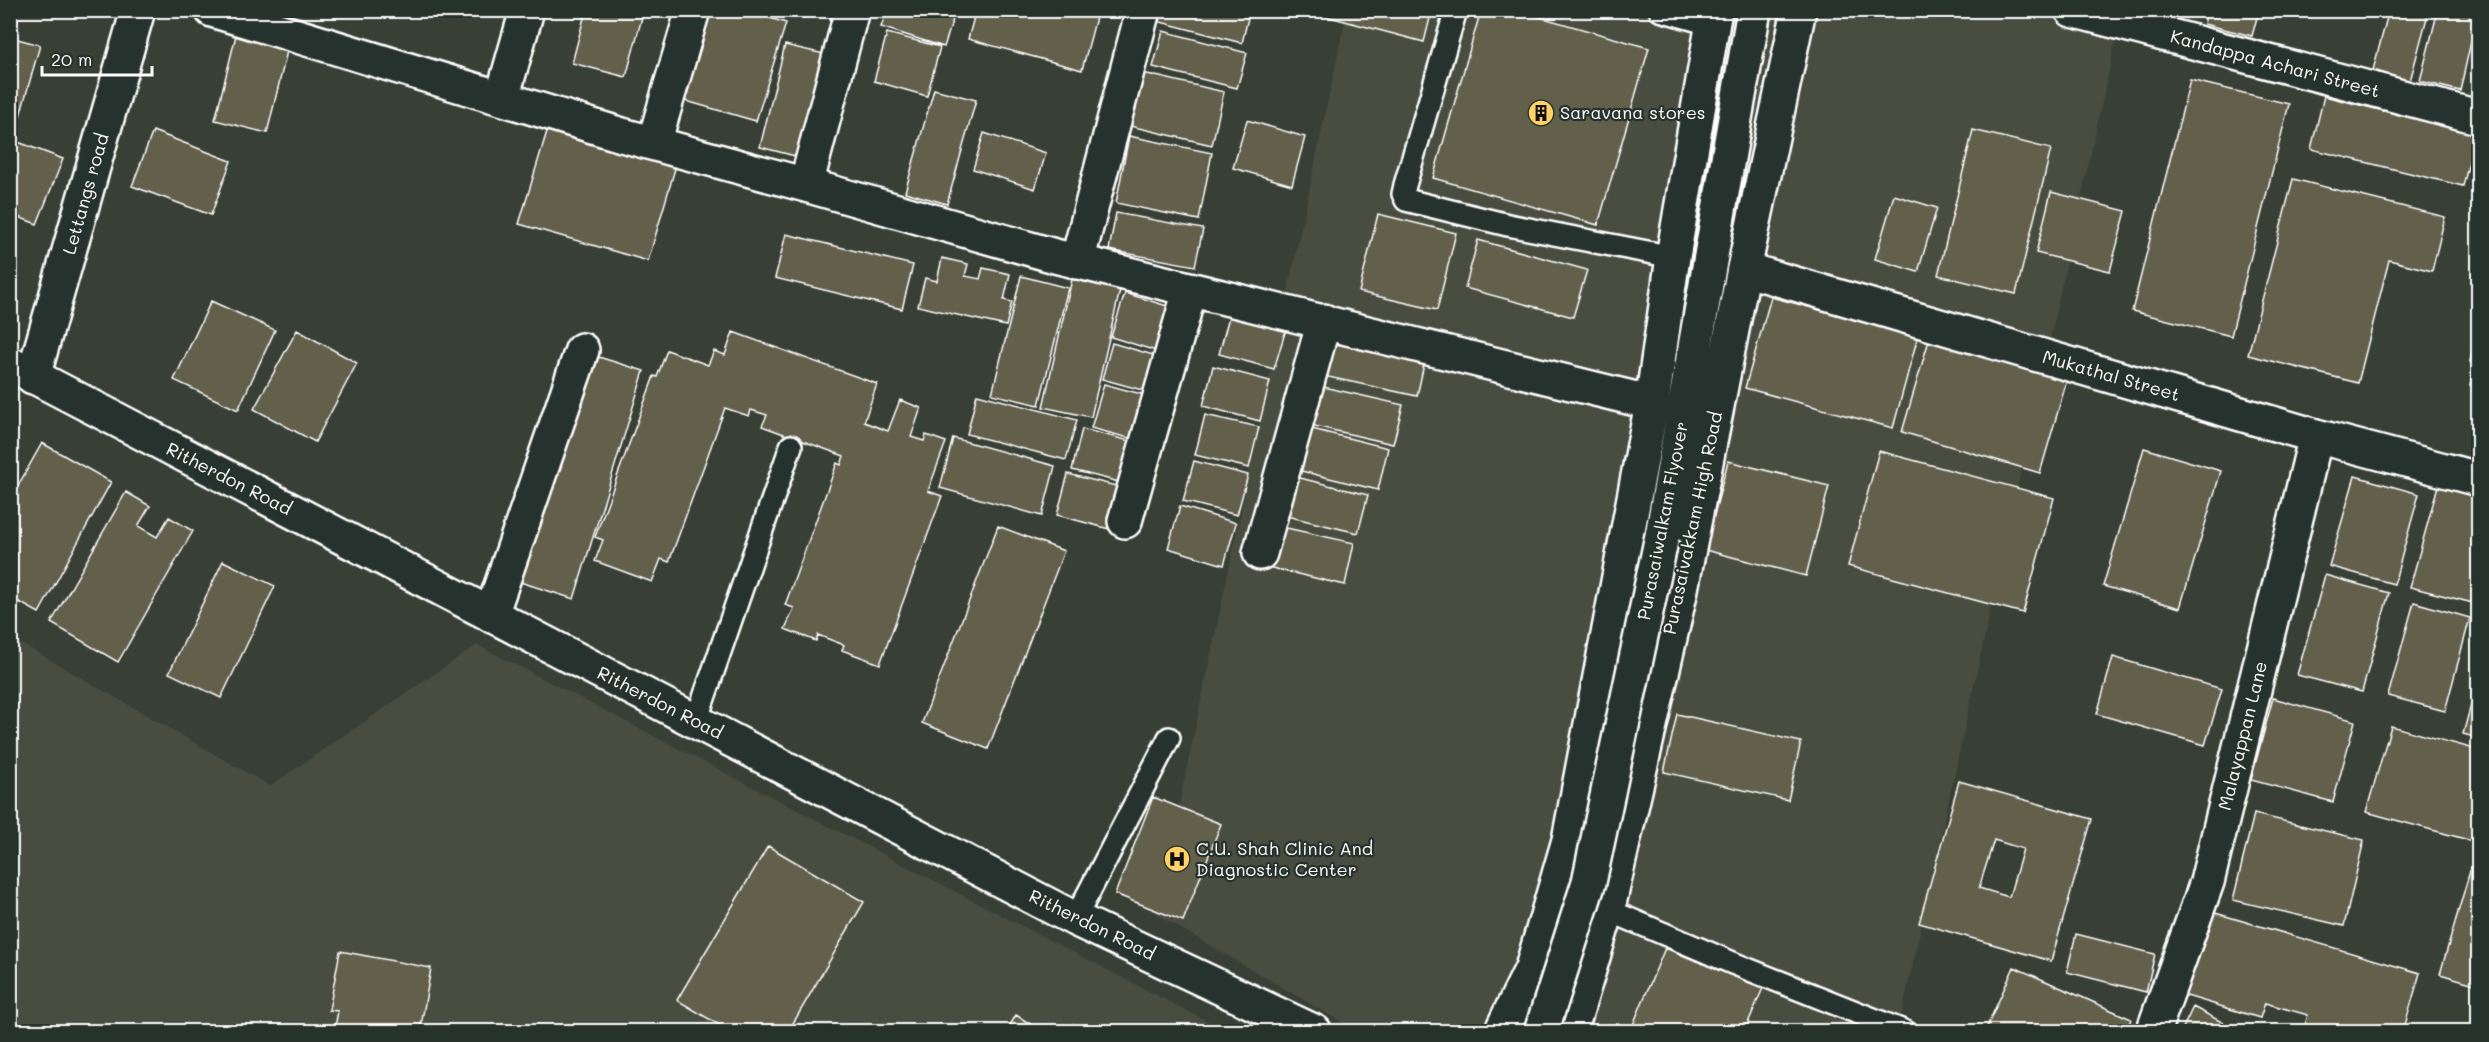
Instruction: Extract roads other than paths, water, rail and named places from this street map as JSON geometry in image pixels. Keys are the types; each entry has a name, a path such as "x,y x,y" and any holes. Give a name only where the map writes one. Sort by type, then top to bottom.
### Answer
{"street":[{"name":"Lettangs road","path":"22,371 138,10"},
{"path":"212,10 654,143 1077,262 1652,403"},
{"path":"502,98 527,10"},
{"path":"654,143 693,10"},
{"path":"806,185 852,10"},
{"path":"1077,262 1143,10"},
{"name":"Purasaiwalkam Flyover","path":"1548,1030 1589,882 1660,548 1754,10"},
{"name":"Purasaivakkam High Road","path":"1548,1030 1608,908 1680,594 1744,269 1799,10"},
{"name":"Kandappa Achari Street","path":"2072,10 2478,117"},
{"path":"1501,1032 1532,968 1569,840 1652,403 1673,257 1714,18"},
{"name":"Mukathal Street","path":"1744,269 2316,436 2478,478"},
{"path":"1125,521 1190,290"},
{"path":"1260,553 1324,321"},
{"path":"491,615 582,350"},
{"name":"Ritherdon Road","path":"22,371 1076,919 1315,1032"},
{"name":"Malayappan Lane","path":"2152,1032 2207,882 2316,436"}],"lane":[{"path":"1456,10 1405,185 1403,194 1406,200 1508,225 1673,257"},
{"path":"1660,10 1714,18"},
{"path":"696,721 790,446"},
{"path":"1076,919 1169,738"},
{"path":"1608,908 1614,913 1735,964 1906,1032"}],"place":[{"name":"Saravana stores","path":"1541,113"},
{"name":"C.U. Shah Clinic And Diagnostic Center","path":"1177,859"}]}
